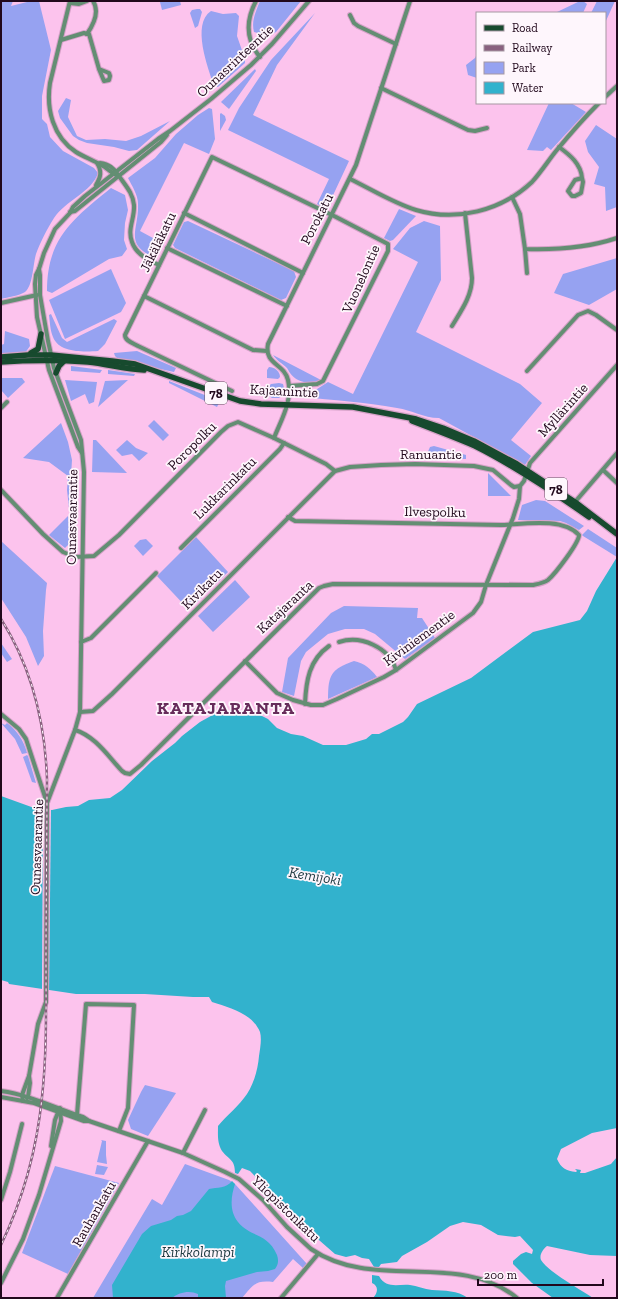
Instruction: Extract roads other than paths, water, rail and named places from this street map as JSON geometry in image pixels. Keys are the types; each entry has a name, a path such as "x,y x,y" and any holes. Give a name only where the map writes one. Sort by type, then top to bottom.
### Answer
{"main road":[{"path":"28,355 38,349 41,334"},
{"name":"Kajaanintie","path":"1,357 28,355 91,358 134,364 240,401 261,404 353,407 416,418 451,431 496,452 617,538"},
{"name":"Kajaanintie","path":"1,362 49,357 64,361 89,362 148,370"},
{"path":"56,373 59,366 64,361"},
{"name":"Kajaanintie","path":"527,473 575,502 617,534"}],"street":[{"path":"87,1 78,4 70,2 49,91 50,114 55,128 68,146 77,153 103,166 112,174 119,176"},
{"path":"87,34 96,16 96,8 93,1"},
{"path":"256,1 249,16 248,28 251,43 260,56"},
{"name":"Ounasrinteentie","path":"49,357 37,317 35,295 36,275 48,241 55,229 73,207 112,174 232,82 260,56 309,1"},
{"name":"Porokatu","path":"267,351 268,344 350,179 369,128 410,1"},
{"path":"350,15 354,23 358,26 396,44"},
{"path":"60,40 84,33 89,34 99,69"},
{"path":"606,96 617,86"},
{"path":"381,88 468,130 475,131 487,128"},
{"path":"350,179 405,206 440,215 465,213 490,208 512,197 532,181 598,104"},
{"name":"Ounasrinteentie","path":"70,212 75,211 161,142 170,131"},
{"path":"560,147 577,163 582,173 582,178 581,193 572,196 568,190 575,180 582,178"},
{"name":"Jäkäläkatu","path":"212,157 125,335 125,338 138,346 232,391"},
{"name":"Vuonelontie","path":"212,157 388,244 388,251 323,381 317,384 289,386"},
{"path":"97,163 105,164 117,171 127,187 133,200 134,213 130,228 132,242 138,252 159,265"},
{"path":"94,189 101,174 97,163"},
{"path":"512,197 520,214 527,273"},
{"path":"184,213 303,273"},
{"path":"452,326 463,309 472,286 465,213"},
{"path":"525,249 563,249 617,238"},
{"path":"167,248 287,306"},
{"name":"Ounasrinteentie","path":"39,269 40,295 49,357"},
{"path":"1,303 40,295"},
{"path":"144,296 253,350 267,351 271,360 285,373 289,386 287,405 274,438"},
{"path":"527,371 578,316 588,311 596,314 617,330"},
{"name":"Ounasvaarantie","path":"23,1101 22,1095 29,1076 38,1024 46,1002 47,803 75,730 80,712 84,472 83,454 81,440 49,357"},
{"name":"Ounasvaarantie","path":"49,357 68,421 78,447 83,454"},
{"name":"Myllärintie","path":"527,473 533,459 617,365"},
{"path":"1,408 7,402"},
{"name":"Poropolku","path":"82,557 94,556 119,535 228,426 238,422 326,464 335,471"},
{"name":"Lukkarinkatu","path":"181,548 280,449 284,443"},
{"path":"575,502 617,453"},
{"name":"Ranuantie","path":"335,471 350,467 381,465 414,464 474,466 493,470 514,487 520,486"},
{"path":"603,470 617,483"},
{"name":"Kivikatu","path":"80,712 93,711 112,694 335,471"},
{"name":"Kiviniementie","path":"245,661 277,693 305,704 323,705 396,670 473,612 481,602 519,499 520,486 522,485 527,473"},
{"path":"1,490 43,534 63,552 75,557 82,557"},
{"name":"Ilvespolku","path":"288,517 295,522 560,524 569,527 579,535"},
{"name":"Katajaranta","path":"75,730 85,733 122,771 130,774 146,760 313,593 324,586 333,584 527,585 542,583 548,579 576,545 579,535"},
{"path":"81,642 87,641 91,638 156,574"},
{"path":"339,642 351,640 370,643 392,659 396,670"},
{"path":"305,704 306,685 312,666 318,656 329,646"},
{"path":"1,714 19,729 26,739 47,803"},
{"path":"43,788 50,789 53,787"},
{"path":"77,1115 86,1004 134,1005 128,1108 119,1131"},
{"name":"Ounasvaarantie","path":"28,1096 30,1083 29,1076"},
{"name":"Yliopistonkatu","path":"1,1091 28,1096 84,1122 89,1121"},
{"path":"23,1101 28,1096"},
{"name":"Yliopistonkatu","path":"1,1097 34,1103 87,1118 89,1121 183,1153 215,1167 239,1179 263,1200 300,1240 318,1254 344,1266 364,1269 442,1273 471,1277 489,1281 517,1298"},
{"path":"183,1153 205,1110"},
{"path":"1,1283 23,1239 61,1121 60,1111"},
{"path":"1,1200 10,1172 22,1124"},
{"name":"Rauhankatu","path":"57,1298 148,1141"},
{"path":"281,1298 318,1254"}],"water":[{"name":"Kemijoki","path":"617,557 617,1128 592,1133 561,1149 557,1159 562,1167 569,1171 576,1172 577,1171 575,1169 581,1170 580,1173 585,1173 611,1164 617,1157 617,1256 590,1255 547,1246 541,1254 541,1260 545,1265 557,1275 593,1298 553,1298 532,1283 513,1264 513,1261 521,1254 526,1252 532,1254 533,1250 520,1236 515,1237 498,1235 481,1225 463,1222 450,1226 427,1242 402,1256 397,1262 381,1264 379,1267 374,1267 369,1259 355,1255 346,1257 335,1254 304,1227 250,1171 242,1168 238,1174 235,1173 233,1162 222,1151 219,1145 218,1126 247,1094 254,1081 257,1071 261,1035 252,1020 240,1012 212,1002 209,997 145,994 76,994 9,984 8,982 1,980 1,796 37,809 52,810 78,806 89,800 110,798 122,790 152,761 200,722 218,712 224,711 258,714 268,719 277,728 291,734 303,736 323,745 346,745 366,739 372,734 379,734 403,722 417,704 471,678 533,632 580,620 587,611 596,591"},
{"name":"Kirkkolampi","path":"232,1181 235,1184 232,1208 235,1218 248,1231 269,1242 278,1259 275,1269 257,1272 226,1281 226,1298 191,1298 198,1297 198,1294 185,1292 172,1298 113,1298 112,1285 142,1234 151,1226 171,1220 191,1211 209,1189 224,1187"},
{"path":"372,1275 379,1276 385,1283 388,1284 410,1285 429,1290 451,1291 464,1295 468,1298 373,1298 376,1294 377,1288 372,1283"}],"railway":[{"path":"1,619 21,657 35,696 40,716 46,758 47,779 46,1029 42,1097 37,1135 28,1173 16,1210 1,1245"}],"district":[{"name":"KATAJARANTA","path":"226,708"}]}
